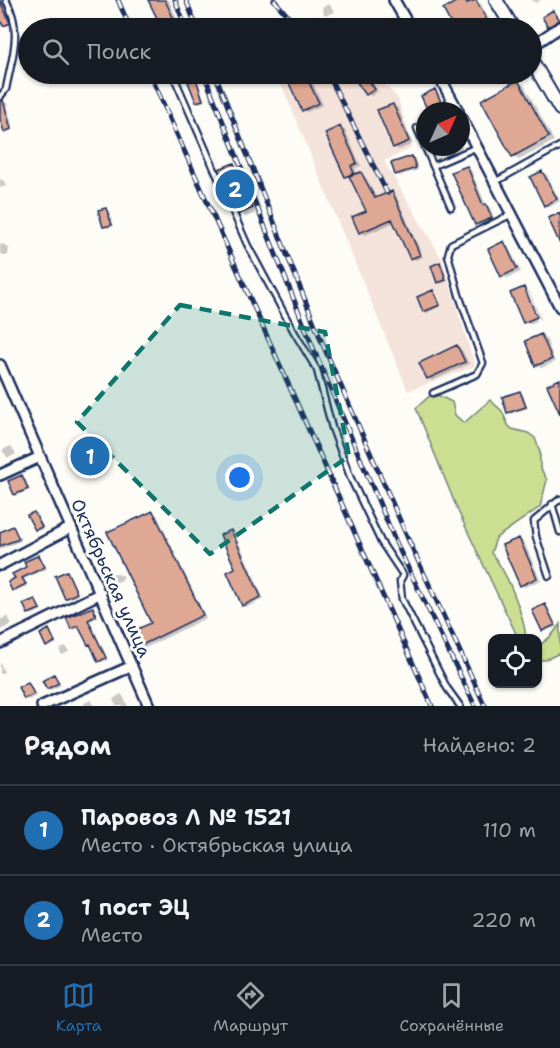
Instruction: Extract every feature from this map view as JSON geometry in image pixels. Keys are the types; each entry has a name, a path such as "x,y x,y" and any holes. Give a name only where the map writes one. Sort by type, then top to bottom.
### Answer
{"main road":[{"path":"496,0 507,18"},
{"path":"542,79 560,109"}],"street":[{"path":"394,0 404,18"},
{"path":"542,39 560,27"},
{"path":"443,84 453,102"},
{"path":"470,134 560,307"},
{"name":"Октябрьская улица","path":"0,365 149,706"},
{"path":"0,392 9,388"},
{"path":"0,475 40,457"},
{"path":"0,565 70,528"},
{"path":"0,643 101,593"},
{"path":"42,706 132,666"}],"lane":[{"path":"0,97 6,89 16,31 12,12 6,0"},
{"path":"177,84 247,244 317,370 332,428 351,479 381,542 403,575 400,581 402,598 447,688 460,706"},
{"path":"495,182 560,146"},
{"path":"433,166 477,147"},
{"path":"429,156 451,207"},
{"path":"432,393 477,374 483,363 459,295 448,255 451,244 512,214"},
{"path":"549,576 536,537 534,521 560,499"},
{"path":"552,504 560,532"}],"highlighted area":[{"path":"180,305 325,332 349,456 210,554 77,422"}],"shaded area":[{"path":"281,84 384,84 398,98 412,148 384,161 442,259 475,366 408,391"}],"green space":[{"path":"433,393 452,402 455,415 464,423 490,400 502,411 512,429 528,433 535,438 540,452 540,467 547,480 540,507 496,538 491,553 503,570 513,593 522,616 525,634 516,634 458,511 416,408"},
{"path":"560,624 560,653 542,660 542,643 551,636"}],"building":[{"path":"0,0 10,23 3,26 0,19"},
{"path":"148,0 165,0 173,18 157,18"},
{"path":"459,0 465,0 467,3 476,0 486,18 448,18 443,9"},
{"path":"553,10 560,20 548,27 542,17"},
{"path":"189,84 198,84 203,100 196,102"},
{"path":"289,84 310,84 319,103 302,111"},
{"path":"358,84 371,84 375,89 366,95"},
{"path":"511,84 520,84 549,137 512,157 481,100"},
{"path":"435,89 441,102 424,102 421,96"},
{"path":"3,100 11,129 4,132 0,119 0,101"},
{"path":"393,104 409,141 393,148 377,110"},
{"path":"340,126 357,163 351,166 354,173 345,177 325,133"},
{"path":"412,156 416,168 395,175 391,163"},
{"path":"234,163 253,208 239,214 219,169"},
{"path":"467,166 483,205 486,204 492,218 475,225 451,172"},
{"path":"542,171 557,199 544,206 530,177"},
{"path":"361,172 375,198 392,191 420,255 410,259 392,219 359,233 352,217 366,211 349,176"},
{"path":"106,208 112,225 103,227 98,210"},
{"path":"560,213 560,244 548,218"},
{"path":"504,241 517,269 501,277 488,249"},
{"path":"440,262 446,280 437,283 431,266"},
{"path":"524,287 537,317 523,323 510,293"},
{"path":"433,290 440,305 423,312 417,297"},
{"path":"541,334 552,359 535,366 525,341"},
{"path":"457,345 465,362 427,379 419,363"},
{"path":"560,379 560,414 547,385"},
{"path":"520,391 526,407 507,413 502,397"},
{"path":"22,475 28,489 14,495 8,481"},
{"path":"153,511 203,615 138,647 131,632 151,623 107,532"},
{"path":"34,512 42,527 35,530 27,515"},
{"path":"13,526 19,539 0,546 0,532"},
{"path":"231,530 261,597 242,606 227,572 235,568 220,535"},
{"path":"519,538 537,578 520,586 502,545"},
{"path":"39,555 45,567 22,578 26,584 12,591 8,582 15,578 12,574 26,567 24,562"},
{"path":"67,571 77,593 65,599 55,576"},
{"path":"35,599 40,609 28,614 23,604"},
{"path":"545,604 555,625 542,631 532,610"},
{"path":"93,607 96,616 88,620 106,658 98,662 78,626 71,629 66,618"},
{"path":"49,629 55,642 46,647 40,634"},
{"path":"54,674 59,683 47,689 42,681"},
{"path":"28,682 34,694 24,699 18,687"}],"railway":[{"path":"118,0 126,18"},
{"path":"175,0 182,18"},
{"path":"186,0 193,18"},
{"path":"274,0 289,18"},
{"path":"154,84 432,706"},
{"path":"208,84 314,350 398,547 475,706"},
{"path":"219,84 323,345 485,706"},
{"path":"333,84 387,193"}],"place":[{"name":"1 пост ЭЦ","path":"235,189"},
{"name":"Паровоз Л № 1521","path":"90,456"}]}
